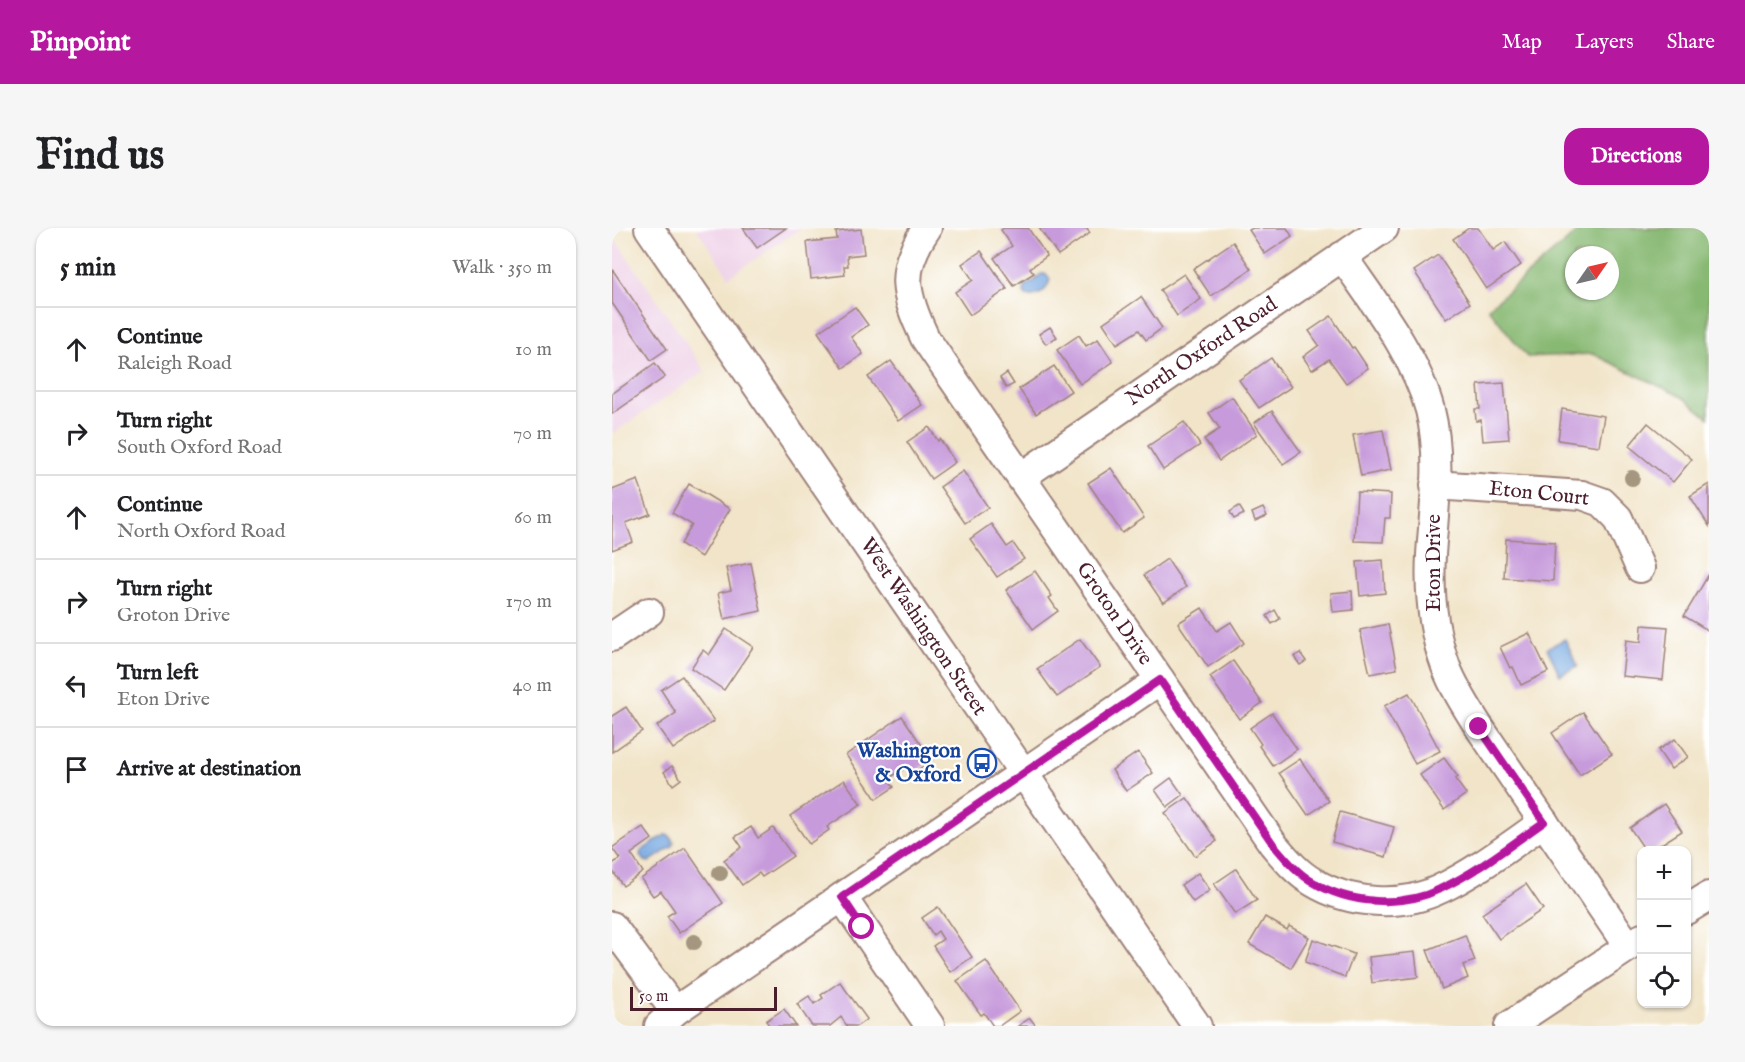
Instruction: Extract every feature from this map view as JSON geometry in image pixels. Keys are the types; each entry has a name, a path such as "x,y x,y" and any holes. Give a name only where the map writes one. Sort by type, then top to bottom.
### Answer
{"street":[{"name":"West Washington Street","path":"649,228 1197,1026"},
{"name":"Groton Drive","path":"927,228 913,251 907,279 913,312 925,338 1273,844 1292,866 1313,882 1337,893 1376,901 1399,900 1439,890 1544,822"},
{"name":"North Oxford Road","path":"1021,477 1384,228"},
{"name":"Eton Drive","path":"1342,256 1399,341 1417,375 1430,410 1436,446 1430,593 1437,638 1446,668 1462,700 1544,822 1635,942"},
{"name":"Eton Court","path":"1436,485 1582,495 1602,502 1618,518 1640,568"},
{"path":"612,637 649,612"},
{"path":"612,926 667,1019 1160,680"},
{"path":"1691,907 1709,896"},
{"path":"842,897 930,1026"},
{"path":"1509,1026 1635,942"}],"shaded area":[{"path":"696,228 801,228 729,277"},
{"path":"612,235 705,371 612,434"}],"green space":[{"path":"1582,228 1709,228 1709,418 1682,397 1593,354 1527,357 1488,308"}],"water":[{"path":"1041,274 1045,274 1050,279 1045,290 1035,296 1026,296 1025,285 1033,282"},
{"path":"1565,639 1578,666 1560,675 1547,648"},
{"path":"665,835 669,835 674,842 673,846 649,862 645,861 640,855 641,851"}],"building":[{"path":"743,228 786,228 757,248"},
{"path":"1028,228 1047,256 1030,268 1034,273 1014,286 994,258 1012,246 1001,230"},
{"path":"1039,228 1086,228 1090,233 1058,255"},
{"path":"1287,228 1292,236 1265,254 1249,230"},
{"path":"1469,228 1478,228 1493,250 1505,242 1521,265 1486,289 1453,239"},
{"path":"861,229 864,254 847,256 848,266 844,266 845,275 811,279 807,242 837,239 836,232"},
{"path":"1233,242 1251,269 1211,296 1193,269"},
{"path":"981,251 1007,289 970,315 955,292 973,280 962,264"},
{"path":"1438,255 1470,303 1446,319 1414,271"},
{"path":"612,269 667,349 651,360 612,303"},
{"path":"1184,274 1201,299 1177,316 1160,290"},
{"path":"1141,297 1162,328 1146,340 1139,330 1117,344 1103,323"},
{"path":"855,307 868,325 851,337 863,354 843,368 818,332"},
{"path":"1331,316 1368,368 1346,383 1329,359 1312,370 1303,357 1319,345 1309,331"},
{"path":"1050,327 1057,337 1046,344 1039,334"},
{"path":"1079,335 1086,346 1098,339 1113,362 1080,384 1057,350"},
{"path":"1271,358 1291,387 1259,408 1239,380"},
{"path":"891,361 922,405 898,421 868,377"},
{"path":"655,363 665,377 612,414 612,394"},
{"path":"1054,366 1071,391 1036,414 1019,389"},
{"path":"1007,373 1014,384 1006,388 1000,378"},
{"path":"1504,383 1509,439 1483,441 1481,420 1476,421 1475,409 1480,409 1478,385"},
{"path":"1232,397 1257,434 1219,461 1204,439 1220,429 1209,413"},
{"path":"1562,409 1604,416 1599,446 1558,440"},
{"path":"1272,411 1301,452 1283,464 1254,423"},
{"path":"1184,422 1200,445 1163,470 1148,446"},
{"path":"1648,423 1692,459 1673,482 1629,446"},
{"path":"929,427 955,462 931,479 907,442"},
{"path":"1383,430 1391,470 1361,476 1353,435"},
{"path":"1111,468 1144,518 1122,533 1088,483"},
{"path":"963,471 988,507 965,523 940,487"},
{"path":"638,480 650,514 626,523 633,542 612,550 612,490"},
{"path":"689,484 730,509 701,557 681,544 692,525 672,513"},
{"path":"1709,484 1709,526 1690,496"},
{"path":"1357,492 1391,494 1390,518 1385,518 1383,542 1354,541"},
{"path":"1239,506 1244,514 1234,519 1230,512"},
{"path":"1263,508 1267,516 1255,521 1252,513"},
{"path":"991,524 1007,547 1013,543 1024,559 997,577 970,539"},
{"path":"1506,539 1555,542 1553,581 1504,578"},
{"path":"1167,559 1186,587 1163,603 1144,575"},
{"path":"1383,560 1385,593 1360,596 1357,562"},
{"path":"751,563 761,611 724,619 718,593 731,590 726,568"},
{"path":"1035,571 1052,596 1049,598 1058,611 1033,629 1006,590"},
{"path":"1709,574 1709,631 1684,616"},
{"path":"1352,591 1353,610 1333,612 1331,593"},
{"path":"1202,608 1217,631 1231,622 1244,643 1208,667 1178,623"},
{"path":"1275,610 1280,619 1272,624 1267,616"},
{"path":"1388,624 1397,669 1370,674 1360,630"},
{"path":"1642,625 1668,627 1663,680 1622,676 1626,640 1641,642"},
{"path":"726,629 753,647 724,690 691,668 703,650 709,655"},
{"path":"1529,633 1548,672 1521,685 1500,647"},
{"path":"1080,639 1100,667 1057,697 1037,669"},
{"path":"1300,653 1306,661 1300,665 1294,657"},
{"path":"1233,661 1262,703 1239,719 1210,677"},
{"path":"682,676 714,721 673,749 657,726 676,713 661,690"},
{"path":"1409,693 1440,751 1415,764 1384,706"},
{"path":"626,707 642,731 612,752 612,716"},
{"path":"1583,712 1612,754 1580,775 1552,733"},
{"path":"1272,713 1297,749 1273,766 1250,728"},
{"path":"902,716 932,760 913,773 908,766 888,779 894,787 876,799 846,755"},
{"path":"1675,739 1688,757 1671,769 1658,750"},
{"path":"1138,752 1153,773 1126,791 1112,770"},
{"path":"1444,758 1458,777 1455,779 1466,794 1444,810 1420,775"},
{"path":"1300,759 1329,801 1308,815 1279,773"},
{"path":"672,766 681,779 673,785 664,772"},
{"path":"1171,778 1183,795 1167,807 1155,790"},
{"path":"844,780 861,804 827,827 829,830 809,844 790,816"},
{"path":"1187,798 1217,841 1195,856 1165,813"},
{"path":"1664,804 1682,831 1658,846 1642,846 1630,828"},
{"path":"1340,812 1394,827 1386,857 1332,842"},
{"path":"643,827 652,839 631,854 643,872 623,886 612,870 612,864 620,859 612,848"},
{"path":"751,827 758,838 773,828 793,856 762,877 759,873 742,885 724,860 742,847 735,837"},
{"path":"685,848 723,903 679,933 667,916 675,911 661,891 653,896 641,879"},
{"path":"1236,869 1257,900 1235,914 1214,884"},
{"path":"1198,873 1210,890 1193,902 1181,885"},
{"path":"1526,884 1543,909 1499,939 1482,914"},
{"path":"938,907 972,957 950,972 933,946 943,939 938,931 933,935 922,918"},
{"path":"1265,917 1287,930 1289,926 1309,937 1291,968 1249,944"},
{"path":"1465,935 1475,961 1463,965 1468,978 1442,989 1427,950"},
{"path":"1313,939 1354,954 1345,977 1305,962"},
{"path":"1415,952 1418,977 1372,983 1369,957"},
{"path":"986,961 1020,1011 999,1026 993,1026 984,1013 981,1015 957,981"},
{"path":"840,982 867,1019 857,1026 847,1026 841,1017 830,1026 812,1026 797,1004 809,996 814,1004 823,998 821,995"},
{"path":"784,1009 796,1026 770,1026 766,1021"},
{"path":"1030,1018 1036,1026 1018,1026"}],"place":[{"name":"Washington & Oxford","path":"982,763"}],"route":[{"path":"862,927 842,897 1160,680 1273,844 1292,866 1313,882 1337,893 1376,901 1399,900 1439,890 1544,822 1479,727"}]}
